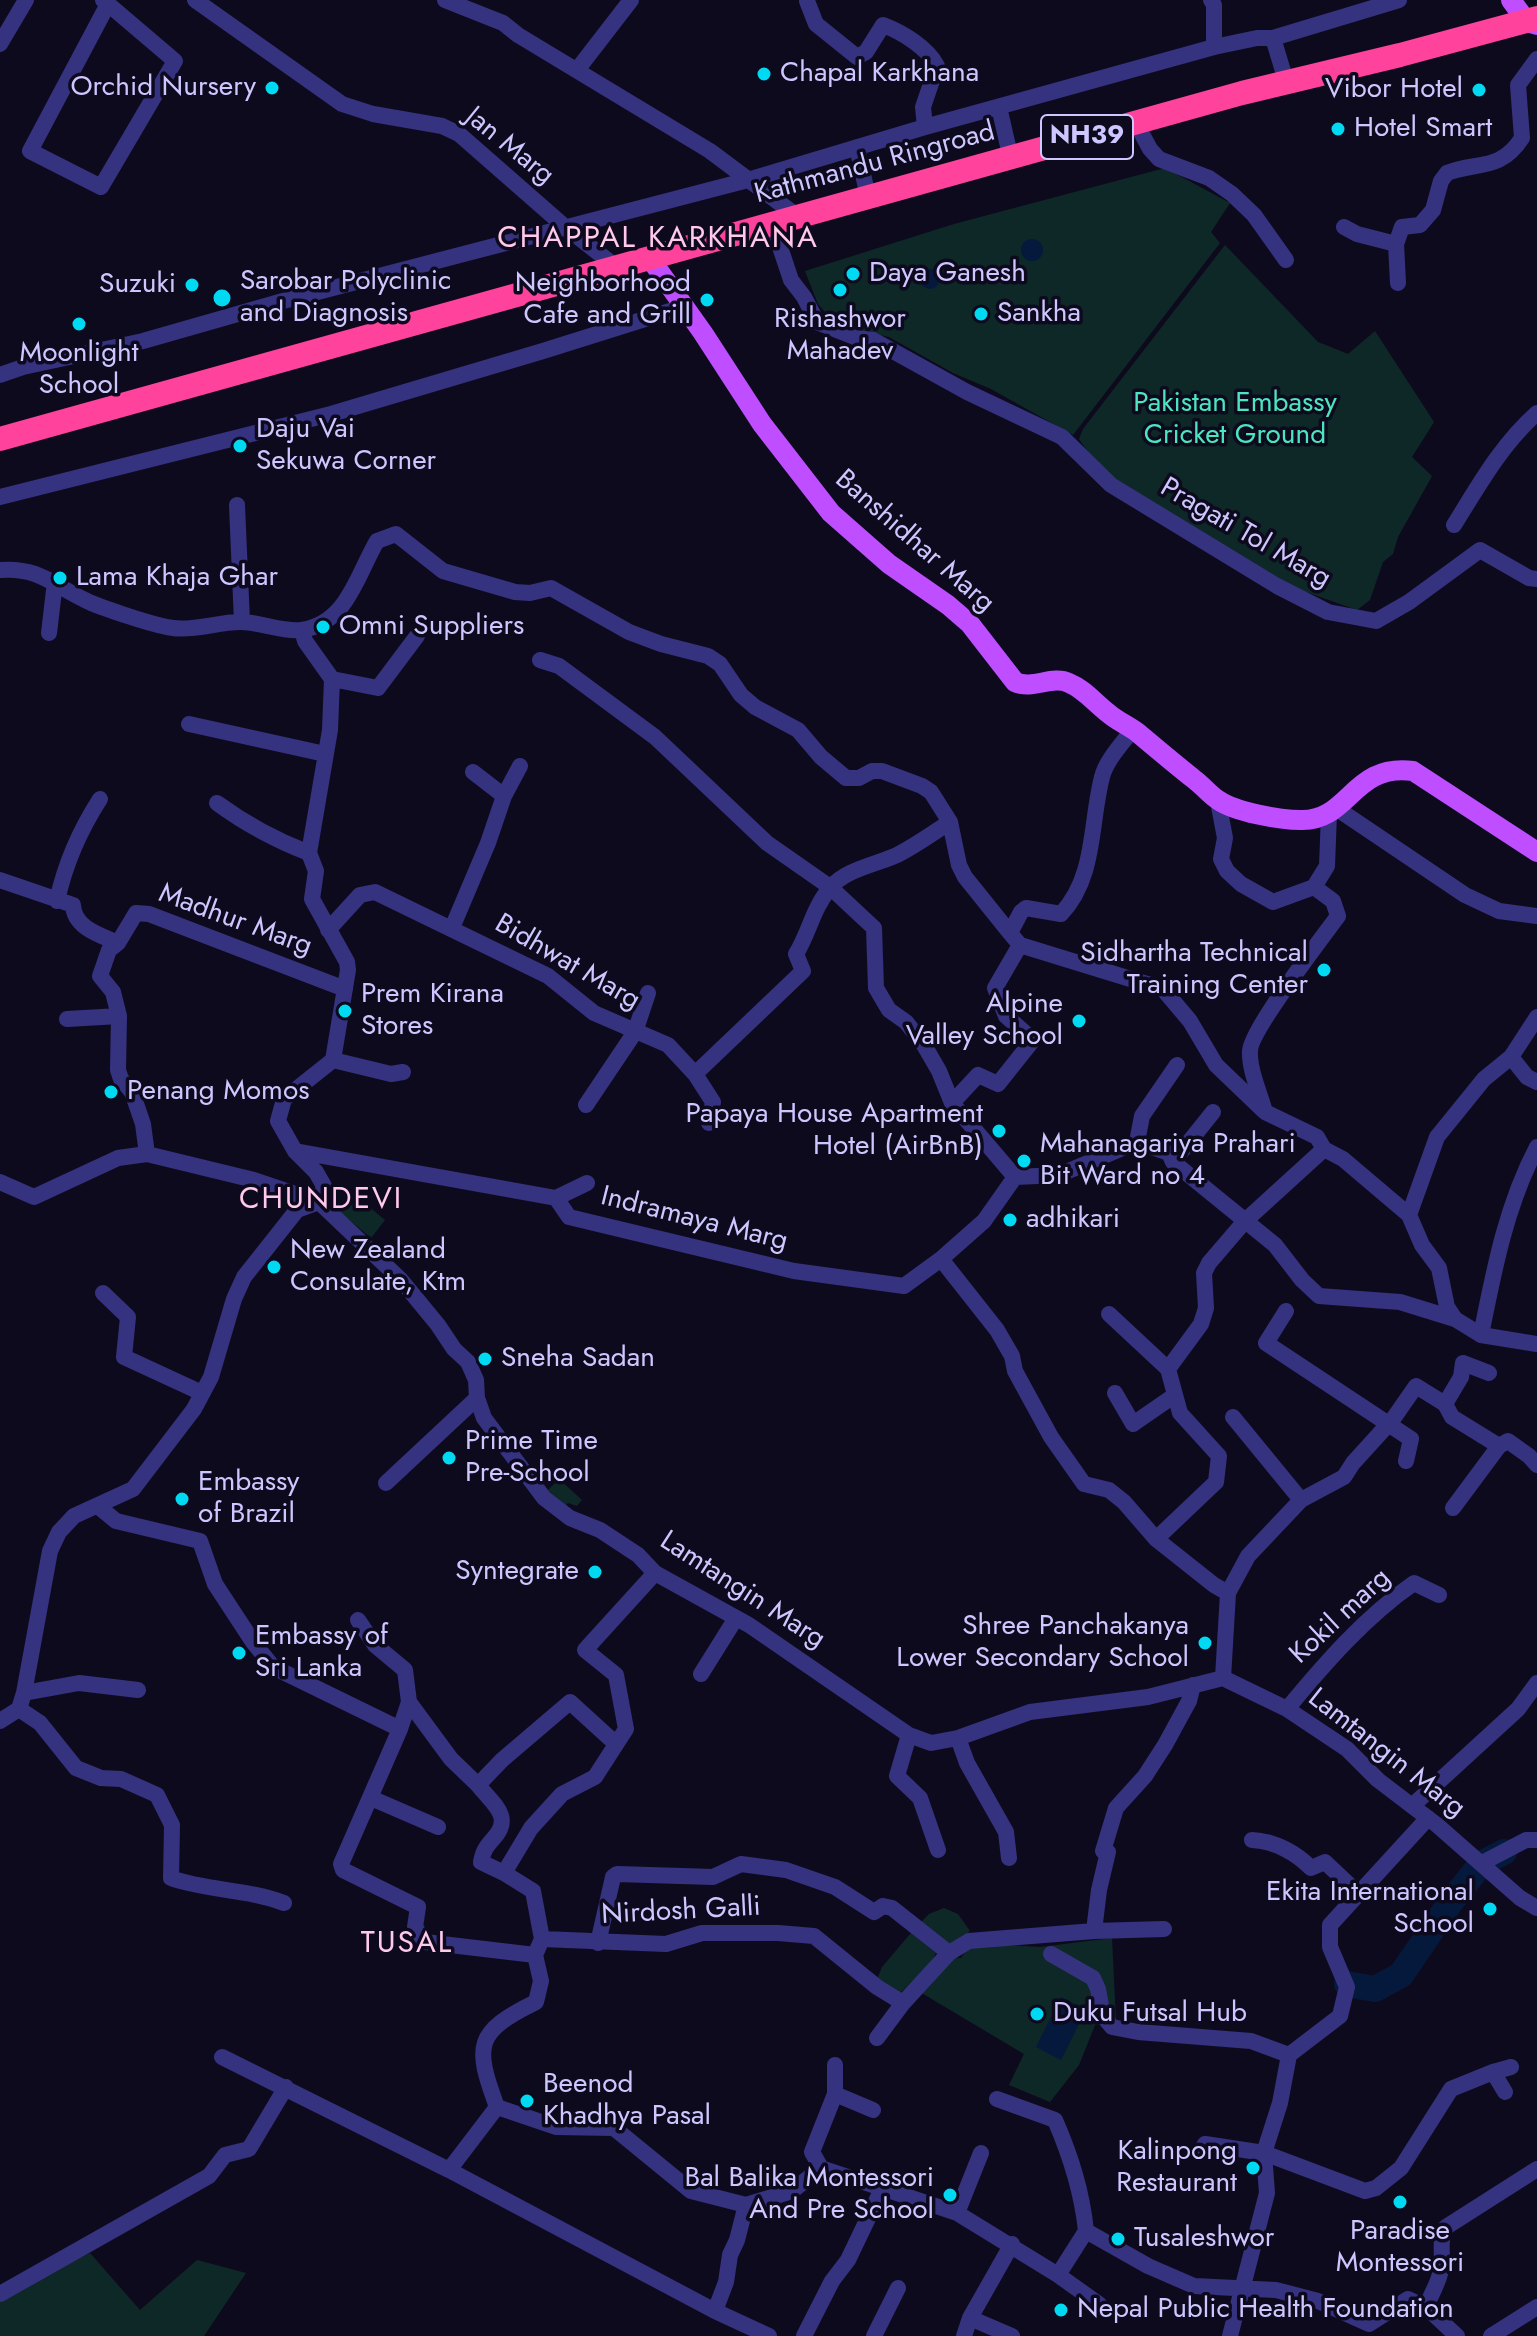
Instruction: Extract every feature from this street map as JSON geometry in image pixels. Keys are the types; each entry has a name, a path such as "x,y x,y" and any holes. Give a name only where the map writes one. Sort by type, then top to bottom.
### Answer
{"highway":[{"name":"Kathmandu Ringroad","path":"0,439 1286,81 1535,25"}],"main road":[{"path":"1511,0 1535,25"},
{"name":"Banshidhar Marg","path":"649,257 762,424 831,513 889,564 970,624 1015,682 1022,685 1059,680 1082,690 1218,801 1237,809 1293,820 1312,820 1333,811"},
{"path":"1333,811 1376,774 1393,769 1413,771 1537,852"}],"street":[{"path":"0,44 26,0"},
{"name":"Jan Marg","path":"195,0 342,104 373,114 442,126 459,134 564,226 615,266"},
{"path":"445,0 503,23 710,151 797,216"},
{"path":"577,70 631,0"},
{"path":"1211,0 1214,5 1214,47"},
{"path":"0,375 23,367 143,341 564,226 748,180 1214,47 1257,38 1273,38 1399,0"},
{"path":"807,1 816,24 857,57 866,52 883,25 897,31 933,57 937,66 923,107 925,127"},
{"path":"106,2 175,61 101,187 30,151 106,2"},
{"path":"1273,38 1286,81"},
{"path":"1398,283 1396,244 1402,227 1420,225 1433,210 1441,181 1447,173 1488,166 1519,143 1522,138 1518,85 1537,59"},
{"path":"999,107 1011,159"},
{"path":"1136,123 1159,159 1209,178 1232,194 1254,215 1286,260"},
{"path":"857,147 868,197"},
{"name":"Pragati Tol Marg","path":"772,223 791,280 817,322 857,338 873,340 967,392 1062,437 1111,485 1277,586 1328,612 1376,621 1409,602 1480,550 1529,578 1537,579"},
{"path":"1344,227 1357,234 1396,244"},
{"path":"0,497 331,414 683,307"},
{"path":"1454,525 1489,467 1517,431 1537,413"},
{"path":"237,505 242,622"},
{"path":"0,570 26,571 55,582 84,600 174,628 242,622 302,630 324,623 346,604 377,541 396,534 443,571 515,592 530,593 551,588 629,632 708,656 720,664 741,695 755,707 798,730 821,757 846,778 859,778 872,771 882,771 931,792 950,822 959,865 965,877 1015,939 1163,989 1190,1021 1216,1065 1265,1112 1317,1137 1324,1149 1343,1159 1409,1215 1422,1245 1439,1268 1447,1307 1455,1319"},
{"path":"49,633 55,582"},
{"path":"13,1710 50,1551 66,1523 74,1516 133,1489 194,1409 211,1377 234,1299 244,1277 297,1210 319,1202 324,1186 316,1172 295,1151 278,1121 284,1099 333,1060 347,962 312,899 316,871 309,853 330,730 332,679 305,641 302,630"},
{"path":"332,679 378,688 417,636"},
{"path":"540,660 559,666 655,737 767,843 830,887 874,928 876,988 889,1010 906,1022 924,1045 952,1103 1015,1177 1059,1175 1137,1142 1169,1153 1173,1162 1275,1245 1302,1280 1319,1296 1400,1302 1455,1319 1481,1335 1537,1344"},
{"path":"189,724 325,754"},
{"path":"952,1103 978,1075 998,1084 1033,1040 1006,1016 995,988 1015,939 1021,912 1026,908 1061,914 1082,882 1103,773 1133,729"},
{"path":"452,928 504,796 520,766"},
{"path":"473,772 504,796"},
{"path":"57,901 82,827 100,799"},
{"path":"1218,801 1225,838 1221,859 1227,871 1241,884 1273,902 1314,887 1327,866 1333,811 1465,895 1499,911 1537,916"},
{"path":"217,803 274,840 309,853"},
{"path":"695,1074 803,971 796,954 804,942 808,924 830,887 844,876 899,854 950,822"},
{"path":"0,880 73,905 77,920 118,943 109,950 100,976 113,992 119,1016 118,1070 132,1092 143,1124 147,1154"},
{"path":"1265,1112 1249,1054 1250,1043 1338,916 1333,901 1314,887"},
{"name":"Bidhwat Marg","path":"328,930 360,895 375,892 548,976 594,1013 668,1045 695,1074 713,1102 709,1123"},
{"name":"Madhur Marg","path":"118,943 136,913 149,914 345,989"},
{"path":"586,1105 635,1032 648,993"},
{"path":"67,1019 119,1016"},
{"path":"1409,1215 1437,1137 1484,1079 1511,1057 1537,1017"},
{"path":"1511,1057 1527,1077 1537,1082"},
{"path":"333,1060 391,1074 403,1072"},
{"path":"1137,1142 1142,1116 1177,1065"},
{"path":"1173,1162 1213,1112"},
{"path":"1481,1335 1495,1264 1518,1184 1537,1147"},
{"path":"1168,1369 1201,1324 1206,1308 1204,1273 1209,1263 1245,1221 1324,1149"},
{"name":"Indramaya Marg","path":"295,1151 556,1198 569,1217 794,1271 904,1286 984,1221 1015,1177"},
{"name":"Lamtangin Marg","path":"0,1182 34,1197 118,1158 147,1154 254,1180 319,1202 401,1280 454,1349 468,1362 476,1380 477,1398 484,1418 544,1498 570,1518 600,1530 626,1547 655,1573 736,1618 819,1671 909,1735 931,1743 958,1738 1030,1712 1148,1697 1223,1678 1287,1709 1347,1749 1378,1780 1428,1818 1520,1898 1537,1908"},
{"path":"556,1198 587,1183"},
{"path":"941,1259 997,1330 1012,1356 1015,1371 1051,1437 1084,1484 1109,1490 1117,1496 1156,1539 1228,1593"},
{"path":"103,1293 128,1317 124,1357 202,1393"},
{"path":"1286,1311 1266,1343 1411,1439 1406,1461"},
{"path":"1109,1314 1168,1369 1180,1413 1219,1456 1216,1482 1156,1539"},
{"path":"1445,1404 1461,1377 1463,1363 1489,1373"},
{"path":"1223,1678 1228,1593 1248,1556 1301,1500 1344,1477 1416,1386 1445,1404 1452,1417 1499,1446"},
{"path":"1115,1393 1133,1424 1175,1395"},
{"path":"386,1483 477,1398"},
{"path":"1233,1417 1301,1500"},
{"path":"1453,1508 1499,1446 1508,1441 1537,1465"},
{"path":"99,1507 116,1521 200,1541 215,1584 273,1667 400,1729"},
{"path":"504,1873 531,1828 562,1794 595,1777 626,1729 616,1675 585,1650 655,1573"},
{"name":"Kokil marg","path":"1287,1709 1328,1659 1393,1597 1414,1583 1439,1595"},
{"path":"701,1674 736,1618"},
{"path":"358,1620 375,1645 405,1670 409,1702 341,1864 343,1870 418,1907 415,1927 425,1942 535,1955"},
{"path":"13,1710 79,1683 138,1690"},
{"path":"1412,1806 1518,1709 1537,1683"},
{"path":"1094,1931 1108,1852 1103,1851 1116,1808 1145,1776 1165,1745 1189,1701 1193,1685"},
{"path":"409,1702 451,1759 478,1785 502,1815 504,1822 501,1831 483,1850 481,1862 533,1891 542,1939 535,1955 541,1981 536,2002 503,2018 494,2026 485,2041 482,2058 497,2107"},
{"path":"478,1785 502,1760 570,1702 615,1743"},
{"path":"13,1710 40,1723 76,1768 101,1778 121,1779 157,1795 172,1825 171,1878 284,1903"},
{"path":"909,1735 897,1776 920,1798 938,1850"},
{"path":"958,1738 967,1763 1006,1832 1009,1858"},
{"path":"371,1798 438,1827"},
{"path":"1230,2336 1267,2193 1264,2153 1280,2103 1289,2055 1340,2016 1347,1987 1330,1947 1330,1925 1428,1818"},
{"path":"1252,1840 1263,1841 1297,1855 1311,1868 1325,1862 1359,1894"},
{"path":"1482,1863 1526,1840 1537,1840"},
{"path":"598,1943 613,1877 617,1874 713,1877 741,1864 786,1870 835,1887 874,1912 883,1906 892,1908 949,1953"},
{"path":"877,2038 903,2003 949,1953 969,1941 1164,1929"},
{"name":"Nirdosh Galli","path":"542,1939 666,1944 702,1933 814,1936 877,1987 903,2003"},
{"path":"1051,1954 1093,1978 1103,2016 1112,2027 1251,2041 1289,2055"},
{"path":"222,2057 449,2170 715,2311 769,2336"},
{"path":"835,2065 835,2094 812,2152 821,2168 957,2213 1012,2244 1100,2305"},
{"path":"1200,2152 1205,2144 1264,2153 1365,2191 1376,2188 1401,2168 1451,2089 1511,2067"},
{"path":"1493,2072 1505,2092"},
{"path":"0,2294 209,2176 225,2155 249,2149 286,2087"},
{"path":"835,2094 873,2110"},
{"path":"997,2099 1055,2120 1071,2156 1082,2194 1086,2231 1058,2275"},
{"path":"449,2170 497,2107"},
{"path":"497,2107 556,2127 614,2128 691,2191 746,2205 792,2191 821,2168"},
{"path":"957,2213 981,2153"},
{"path":"1426,2307 1439,2277 1443,2257 1440,2238 1446,2227 1482,2207 1537,2169"},
{"path":"804,2336 832,2281 848,2260 882,2189"},
{"path":"715,2311 726,2282 730,2255 746,2205"},
{"path":"1086,2231 1148,2266 1194,2286 1276,2290 1318,2301 1369,2324 1408,2299 1426,2307 1457,2336"},
{"path":"964,2336 970,2318 1012,2244"},
{"path":"874,2336 898,2288"},
{"path":"1491,2336 1537,2307"},
{"path":"970,2318 1012,2336"}],"green space":[{"path":"1165,168 1230,203 1211,232 1220,243 1073,435 889,337 836,325 818,304 805,271 954,224"},
{"name":"Pakistan Embassy Cricket Ground","path":"1225,245 1318,342 1348,354 1375,331 1434,422 1412,457 1432,476 1398,537 1393,554 1383,562 1370,600 1357,610 1292,587 1117,480 1090,455 1079,439 1083,429"},
{"path":"351,1192 385,1220 371,1238 336,1209"},
{"path":"559,1479 582,1500 577,1506 568,1503 564,1507 547,1491"},
{"path":"944,1908 958,1914 970,1931 949,1947 920,1923 929,1914"},
{"path":"911,1933 936,1953 931,1963 899,1994 877,1979 882,1967"},
{"name":"Duku Futsal Hub","path":"1112,1938 1116,2022 1095,2025 1079,2065 1050,2102 1009,2085 1024,2054 920,1992 946,1957 961,1958 971,1943 1040,1947"},
{"path":"90,2253 140,2310 197,2260 246,2273 204,2336 0,2336 0,2292"}],"water":[{"path":"1028,239 1036,239 1043,250 1036,261 1028,261 1021,254 1021,246"},
{"path":"930,269 937,272 940,279 937,286 930,289 923,286 920,279 923,272"},
{"path":"1061,1997 1086,2010 1061,2060 1036,2047"}],"waterway":[{"path":"1347,1984 1375,1989 1401,1975 1481,1864 1504,1852"}],"place":[{"name":"Chapal Karkhana","path":"764,74"},
{"name":"Orchid Nursery","path":"272,88"},
{"name":"Vibor Hotel","path":"1479,90"},
{"name":"Hotel Smart","path":"1338,129"},
{"name":"Daya Ganesh","path":"853,274"},
{"name":"Suzuki","path":"192,285"},
{"name":"Rishashwor Mahadev","path":"840,290"},
{"name":"Sarobar Polyclinic and Diagnosis","path":"222,298"},
{"name":"Neighborhood Cafe and Grill","path":"707,300"},
{"name":"Sankha","path":"981,314"},
{"name":"Moonlight School","path":"79,324"},
{"name":"Daju Vai Sekuwa Corner","path":"240,446"},
{"name":"Lama Khaja Ghar","path":"60,578"},
{"name":"Omni Suppliers","path":"323,627"},
{"name":"Sidhartha Technical Training Center","path":"1324,970"},
{"name":"Prem Kirana Stores","path":"345,1011"},
{"name":"Alpine Valley School","path":"1079,1021"},
{"name":"Penang Momos","path":"111,1092"},
{"name":"Papaya House Apartment Hotel (AirBnB)","path":"999,1131"},
{"name":"Mahanagariya Prahari Bit Ward no 4","path":"1024,1161"},
{"name":"adhikari","path":"1010,1220"},
{"name":"New Zealand Consulate, Ktm","path":"274,1267"},
{"name":"Sneha Sadan","path":"485,1359"},
{"name":"Prime Time Pre-School","path":"449,1458"},
{"name":"Embassy of Brazil","path":"182,1499"},
{"name":"Syntegrate","path":"595,1572"},
{"name":"Shree Panchakanya Lower Secondary School","path":"1205,1643"},
{"name":"Embassy of Sri Lanka","path":"239,1653"},
{"name":"Ekita International School","path":"1490,1909"},
{"name":"Duku Futsal Hub","path":"1037,2014"},
{"name":"Beenod Khadhya Pasal","path":"527,2101"},
{"name":"Kalinpong Restaurant","path":"1253,2168"},
{"name":"Bal Balika Montessori And Pre School","path":"950,2195"},
{"name":"Paradise Montessori","path":"1400,2202"},
{"name":"Tusaleshwor","path":"1118,2239"},
{"name":"Nepal Public Health Foundation","path":"1061,2310"}],"district":[{"name":"CHAPPAL KARKHANA","path":"658,240"},
{"name":"CHUNDEVI","path":"321,1201"},
{"name":"TUSAL","path":"407,1945"}]}
